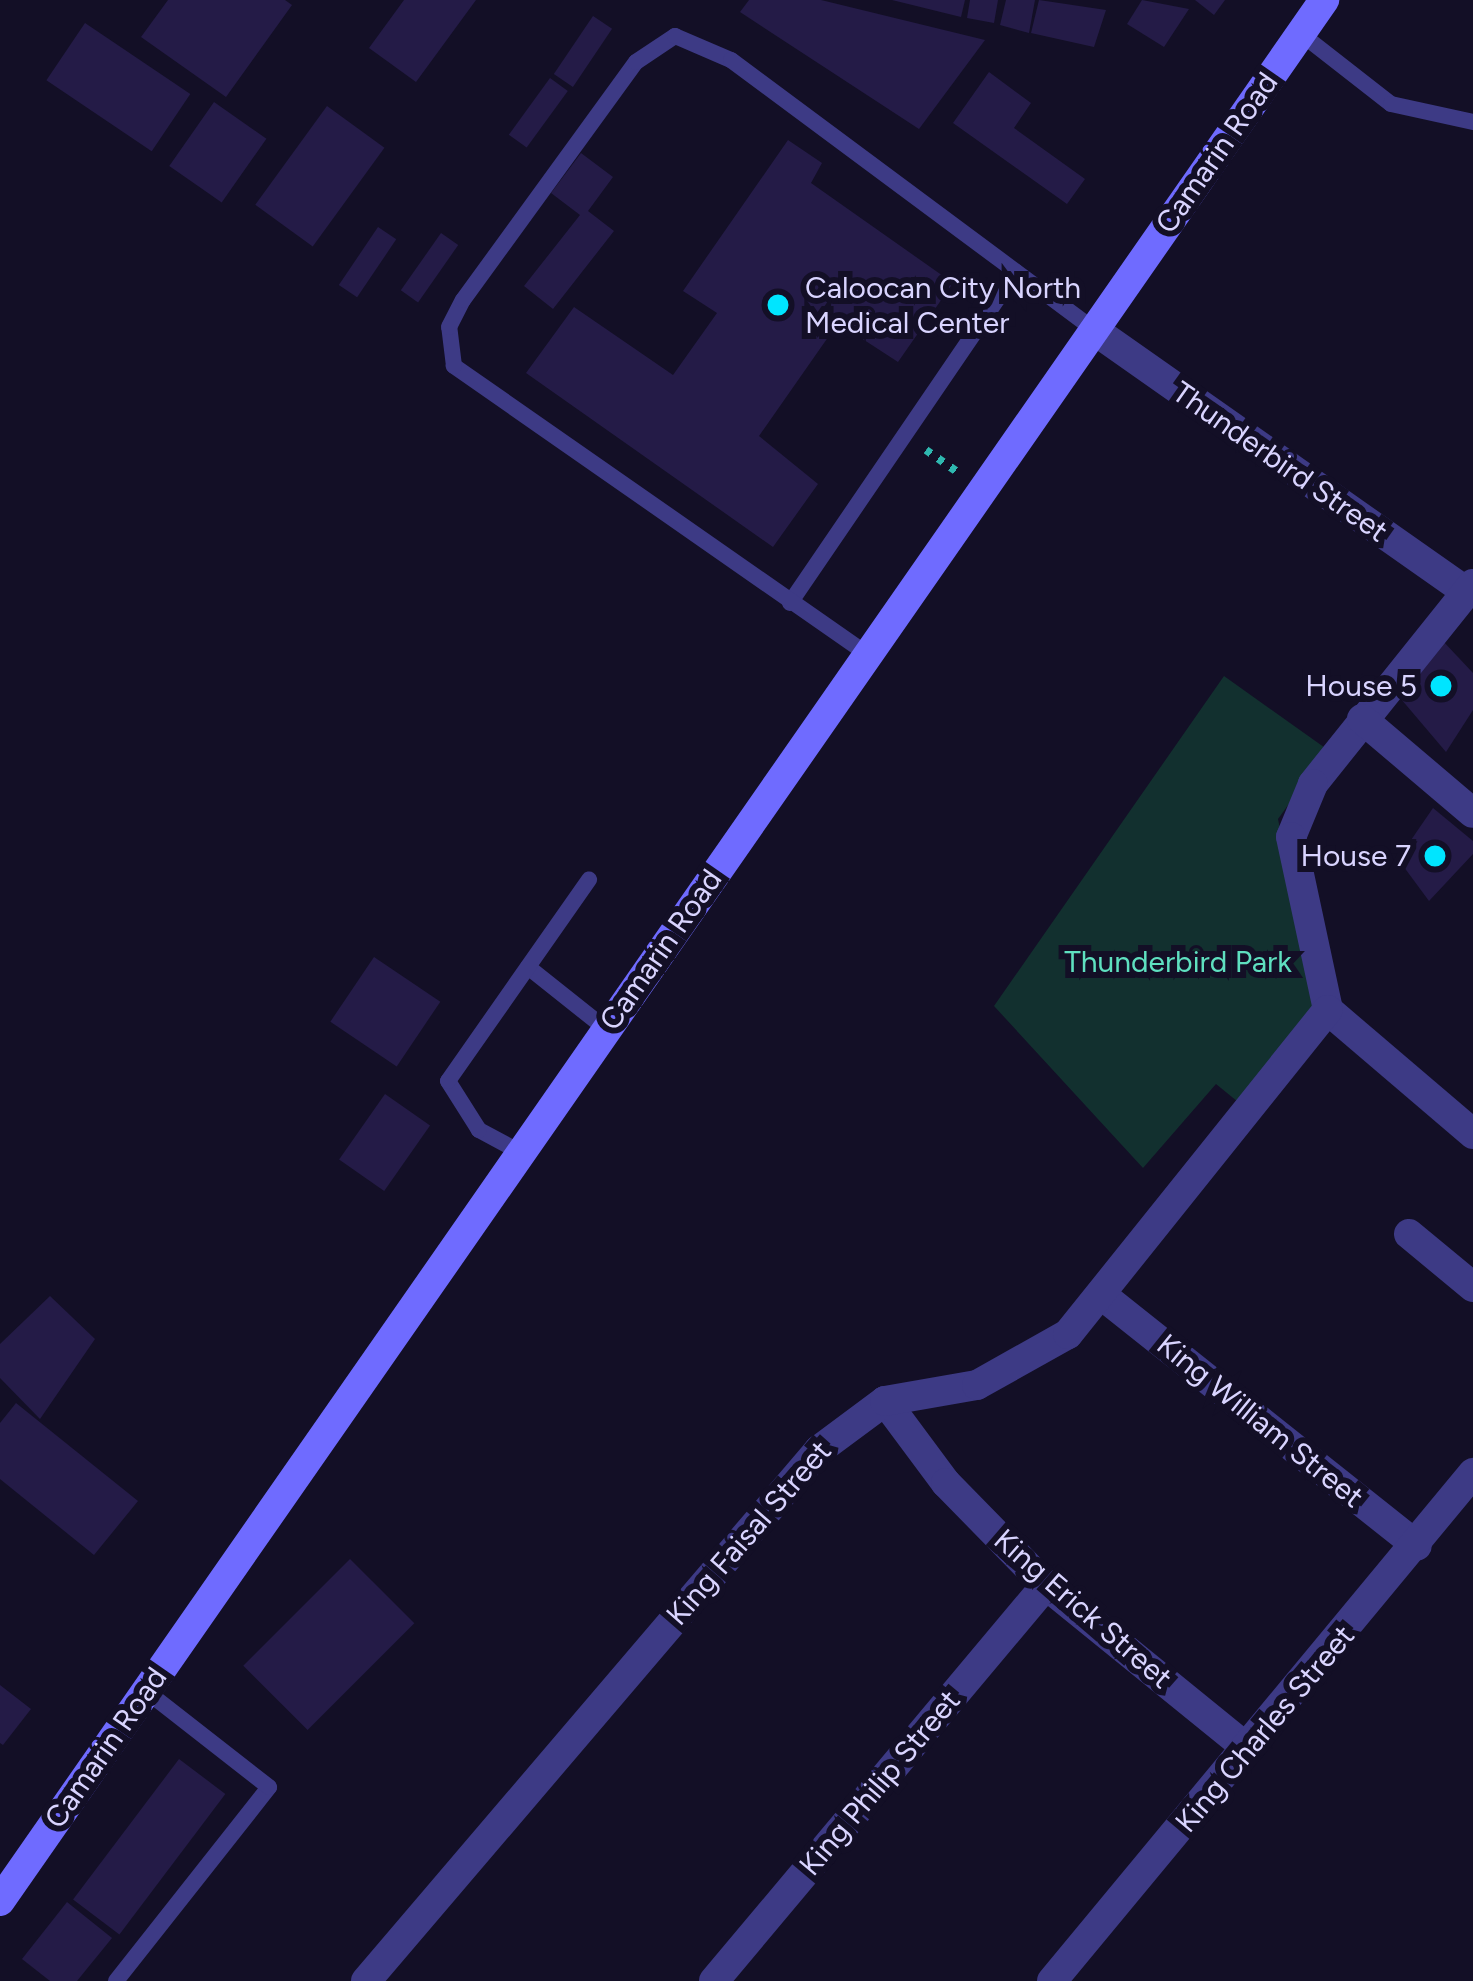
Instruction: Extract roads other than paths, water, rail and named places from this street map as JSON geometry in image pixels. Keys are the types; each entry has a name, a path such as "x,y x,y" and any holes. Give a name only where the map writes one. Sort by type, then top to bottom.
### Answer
{"main road":[{"name":"Camarin Road","path":"0,1901 1324,0"}],"street":[{"name":"Thunderbird Street","path":"1094,330 1470,588 1362,719 1292,822 1328,1010"},
{"path":"1362,719 1473,813"},
{"path":"1328,1010 1473,1134"},
{"name":"King Faisal Street","path":"366,1981 819,1450 885,1401 1018,1370 1103,1296 1328,1010"},
{"path":"1409,1234 1473,1288"},
{"name":"King William Street","path":"1103,1296 1418,1546"},
{"name":"King Erick Street","path":"885,1401 1046,1585 1249,1749"},
{"name":"King Charles Street","path":"1052,1981 1418,1546 1473,1474"},
{"name":"King Philip Street","path":"713,1981 1046,1585"}],"lane":[{"path":"1300,33 1391,104 1473,122"},
{"path":"867,655 454,366 448,327 463,300 636,62 675,36 731,60 1094,330"},
{"path":"790,603 1016,272"},
{"path":"520,1152 479,1130 448,1081 589,880"},
{"path":"528,967 606,1029"},
{"path":"116,1981 269,1787 146,1690"}],"place":[{"name":"Caloocan City North Medical Center","path":"778,305"},
{"name":"House 5","path":"1441,686"},
{"name":"House 7","path":"1435,856"}],"park label":[{"name":"Thunderbird Park","path":"1178,962"}]}
